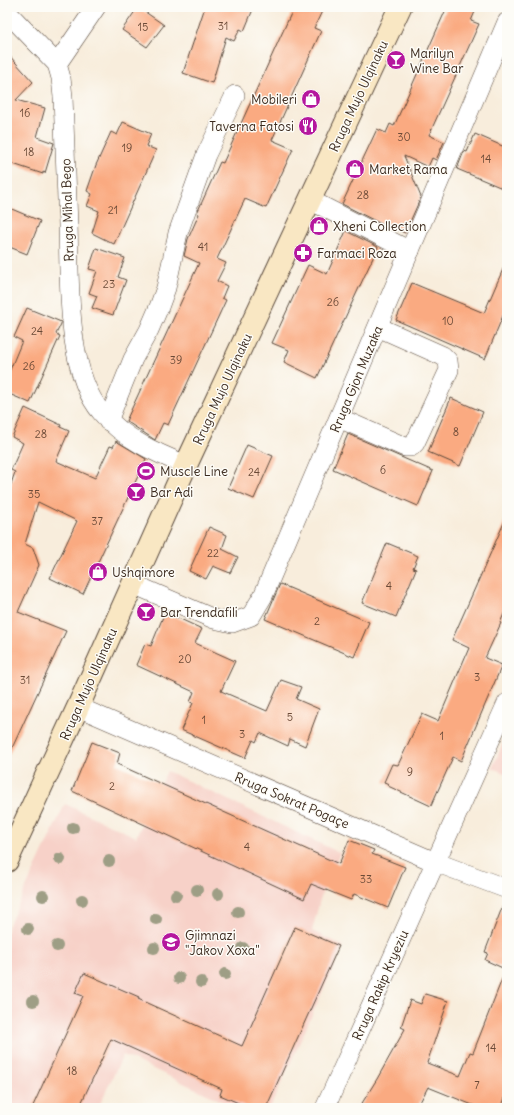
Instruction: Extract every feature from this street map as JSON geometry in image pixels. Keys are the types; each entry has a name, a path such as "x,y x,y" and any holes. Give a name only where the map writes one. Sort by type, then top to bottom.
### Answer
{"main road":[{"name":"Rruga Mujo Ulqinaku","path":"7,860 78,707 186,465 400,7"}],"street":[{"path":"7,12 57,64 96,7"},
{"name":"Rruga Gjon Muzaka","path":"133,584 214,619 232,623 252,616 264,596 507,22"},
{"name":"Rruga Mihal Bego","path":"57,64 61,78 63,97 70,295 77,357 83,379 90,396 101,412 108,421 121,432 156,453 186,465"},
{"path":"108,421 123,380 149,330 159,307 166,288 178,233 206,155 235,95"},
{"path":"310,200 410,251"},
{"path":"339,418 405,447 411,447 415,443 449,370 448,361 443,356 378,327"},
{"name":"Rruga Rakip Kryeziu","path":"325,1108 507,703"},
{"name":"Rruga Sokrat Pogaçe","path":"78,707 435,862 507,889"}],"shaded area":[{"path":"507,734 507,774 492,768"},
{"name":"Gjimnazi \"Jakov Xoxa\"","path":"167,771 340,853 321,896 312,931 343,946 270,1108 237,1108 123,1055 98,1108 7,1108 7,929 65,804 136,837"}],"building":[{"path":"138,7 164,25 147,47 122,30"},
{"path":"205,7 254,7 244,31 240,29 234,41 226,37 212,83 183,73"},
{"path":"294,7 324,7 314,28 321,31 272,140 293,149 266,208 245,199 217,259 226,263 217,281 227,286 222,298 226,300 168,425 163,423 155,440 126,421 199,263 184,256 188,239 199,214 197,213 220,162 223,163"},
{"path":"447,7 477,7 471,21 479,24 429,135 444,142 436,160 432,158 428,167 404,156 421,197 405,233 388,226 387,227 342,204 377,129 386,133 390,124 394,126"},
{"path":"7,53 33,82 16,100 45,108 37,137 54,143 45,173 43,172 43,174 7,162"},
{"path":"123,122 151,134 146,146 156,150 114,244 92,233 99,211 87,206 92,194 87,191 96,165 111,132 117,135"},
{"path":"475,134 507,148 507,190 457,169 464,151 467,152"},
{"path":"7,207 40,221 27,254 7,246"},
{"path":"346,231 378,247 317,378 284,362 289,350 272,343 308,265 327,274"},
{"path":"96,248 125,258 118,277 126,280 113,315 92,308 97,296 89,293 97,271 89,269"},
{"path":"507,260 507,306 485,359 396,320 412,283 484,313"},
{"path":"27,308 61,322 56,334 60,336 30,403 7,393 7,377 22,341 14,337"},
{"path":"451,398 483,412 460,466 428,452"},
{"path":"25,408 61,425 60,427 69,431 56,461 95,478 110,446 113,447 116,441 146,459 83,594 50,578 77,521 38,502 25,544 33,548 39,565 18,612 66,631 7,759 7,496 15,472 11,470 23,443 12,437"},
{"path":"348,434 433,471 418,506 333,469"},
{"path":"247,445 273,456 254,499 228,488"},
{"path":"507,516 507,607 485,658 502,665 461,761 453,757 431,806 388,786 389,784 384,782 392,764 398,765 422,714 438,721 469,648 452,640"},
{"path":"209,527 227,535 222,549 238,557 230,573 213,566 206,579 189,571"},
{"path":"387,543 418,556 413,568 416,569 396,617 362,603"},
{"path":"280,584 369,622 354,657 265,619"},
{"path":"165,612 202,629 195,643 235,661 221,691 267,711 281,680 301,687 296,699 319,709 305,746 290,739 288,746 260,733 256,742 253,740 245,758 181,730 193,703 190,702 194,692 136,665 145,644 151,646"},
{"path":"92,742 120,753 117,764 339,864 349,840 374,850 372,854 405,867 388,908 354,894 351,900 311,884 304,899 72,791"},
{"path":"505,900 507,900 507,970 485,960 488,953 485,952"},
{"path":"295,927 339,946 266,1108 250,1108 220,1095 222,1089 111,1039 79,1108 32,1108 83,996 75,993 84,973 139,997 138,999 242,1046"},
{"path":"506,969 507,1093 501,1108 480,1108 428,1087 417,1108 359,1108 405,1029 401,1027 410,1000 421,1004 425,994 448,1001 427,1063 460,1076 470,1052 473,1053"}],"place":[{"name":"Marilyn Wine Bar","path":"396,60"},
{"name":"Mobileri","path":"311,99"},
{"name":"Taverna Fatosi","path":"308,126"},
{"name":"Market Rama","path":"355,169"},
{"name":"Xheni Collection","path":"319,226"},
{"name":"Farmaci Roza","path":"303,253"},
{"name":"Muscle Line","path":"146,471"},
{"name":"Bar Adi","path":"136,492"},
{"name":"Ushqimore","path":"98,572"},
{"name":"Bar Trendafili","path":"146,612"},
{"name":"Gjimnazi \"Jakov Xoxa\"","path":"171,942"}]}
